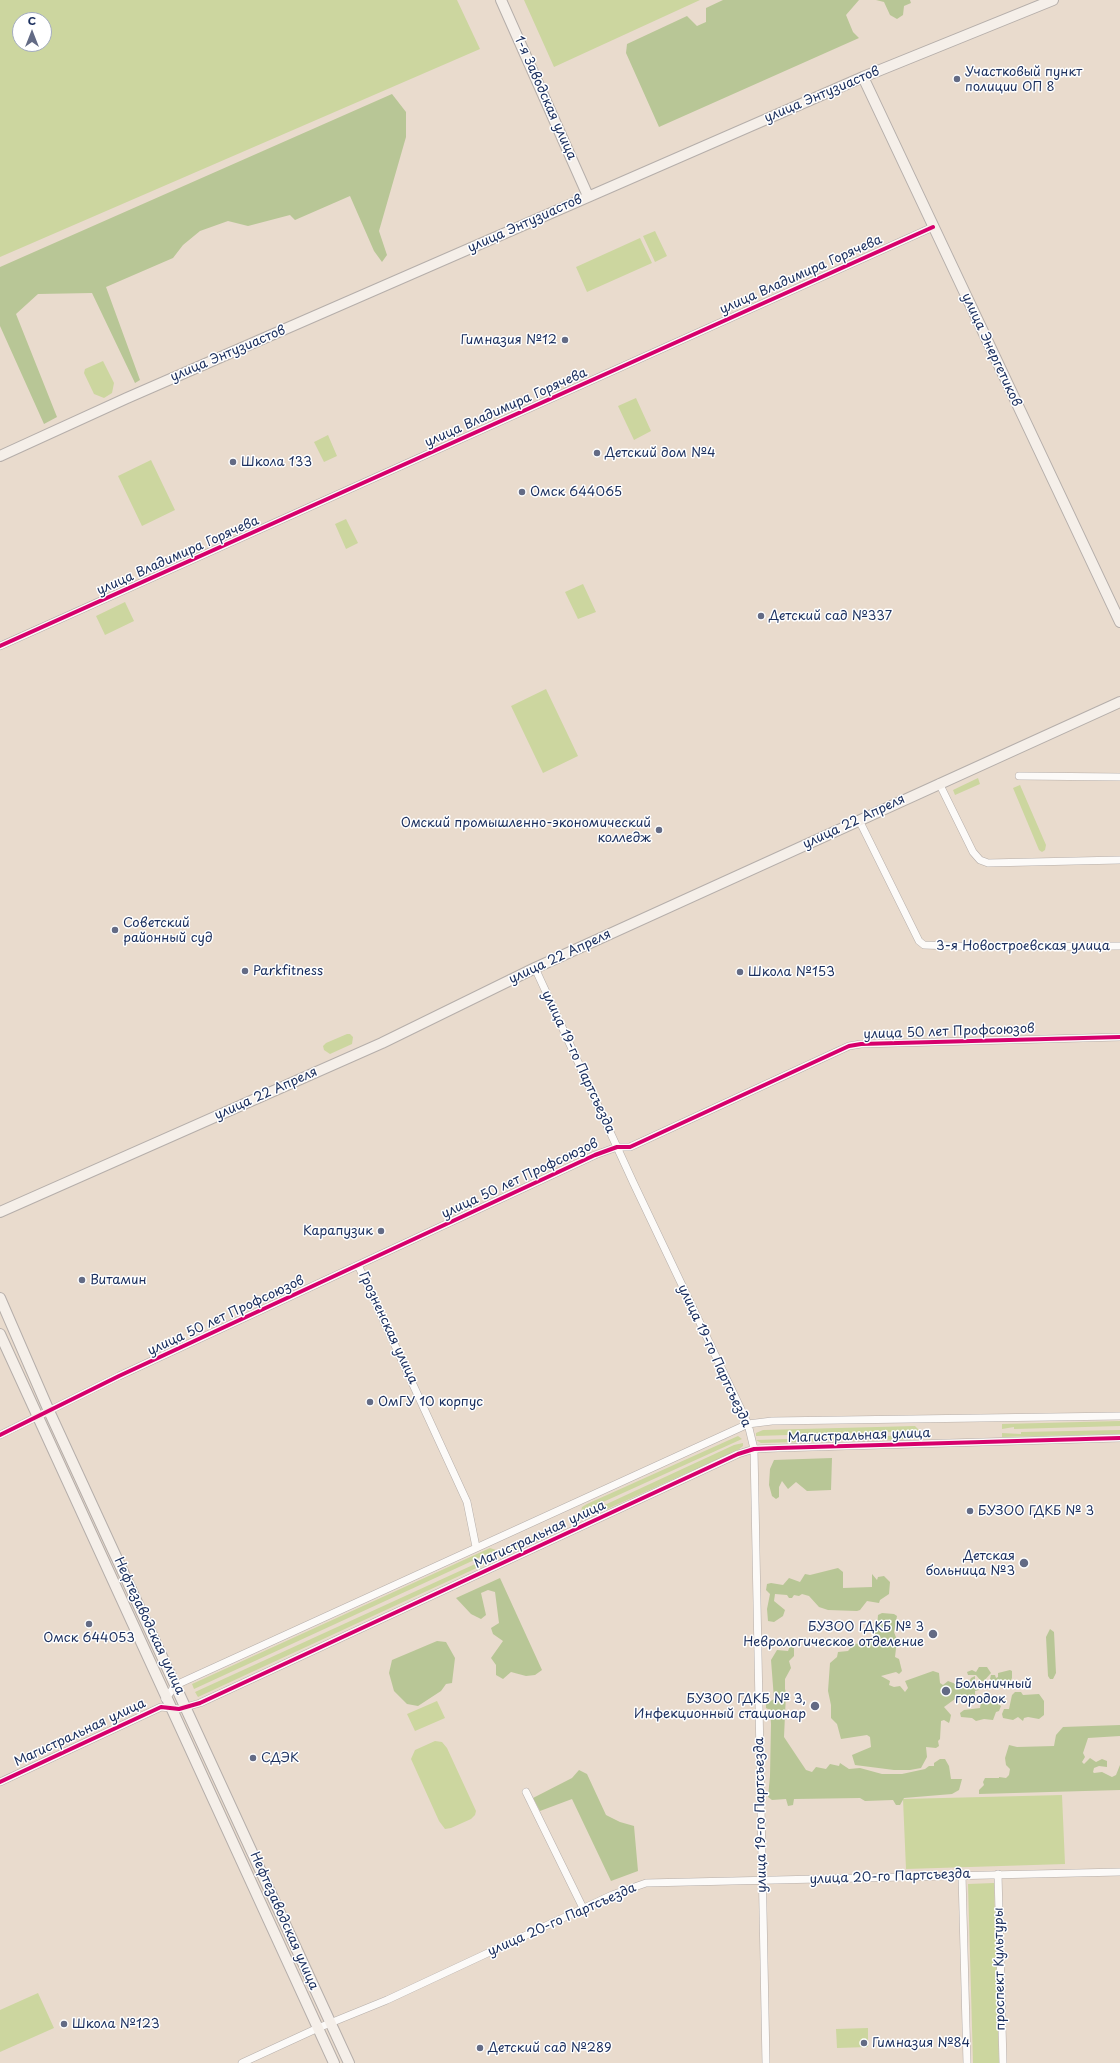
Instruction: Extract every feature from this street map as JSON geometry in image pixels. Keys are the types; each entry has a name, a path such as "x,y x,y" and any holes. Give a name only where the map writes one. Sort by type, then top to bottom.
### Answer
{"main road":[{"name":"1-я Заводская улица","path":"501,0 588,196"},
{"name":"улица Энтузиастов","path":"0,456 127,398 588,196 863,77 1053,0"},
{"name":"улица Энергетиков","path":"863,77 932,227 1120,622"},
{"name":"улица 22 Апреля","path":"0,1212 394,1037 535,968 1120,702"},
{"name":"Нефтезаводская улица","path":"0,1298 49,1411 349,2063"},
{"name":"Нефтезаводская улица","path":"0,1334 166,1704 334,2063"}],"street":[{"name":"улица Владимира Горячева","path":"0,646 932,227"},
{"path":"1019,776 1120,777"},
{"path":"939,783 973,852 980,860 988,863 1120,860"},
{"name":"3-я Новостроевская улица","path":"859,820 919,941 924,945 979,947 1120,946"},
{"name":"улица 19-го Партсъезда","path":"535,968 617,1147 748,1424 754,1449 766,2063"},
{"name":"улица 50 лет Профсоюзов","path":"0,1435 37,1418 119,1376 606,1150 617,1147 630,1147 856,1044 1120,1038"},
{"name":"Грозненская улица","path":"358,1265 467,1502 476,1548"},
{"name":"Магистральная улица","path":"0,1782 166,1704 176,1685 748,1424 772,1422 1120,1416"},
{"name":"Магистральная улица","path":"166,1704 179,1709 186,1708 738,1454 754,1449 1120,1438"},
{"path":"526,1792 583,1908"},
{"name":"улица 20-го Партсъезда","path":"242,2063 318,2028 394,1997 612,1895 646,1883 1120,1872"},
{"name":"проспект Культуры","path":"998,1874 1003,2063"},
{"path":"962,1875 967,2063"}],"green space":[{"path":"0,0 457,0 480,49 0,257"},
{"path":"524,0 700,0 554,67"},
{"path":"723,0 859,0 846,15 853,32 859,38 659,127 626,53 627,44 687,16 697,26 706,22 706,8"},
{"path":"876,0 910,0 911,3 904,6 903,15 897,19 890,15 884,2"},
{"path":"392,94 406,112 406,137 379,231 387,255 382,262 374,251 350,196 295,220 290,215 248,226 228,221 200,231 183,245 173,258 106,287 140,380 135,383 92,293 38,294 16,314 57,417 44,424 0,326 0,267"},
{"path":"655,231 667,256 655,262 643,236"},
{"path":"640,238 652,263 587,292 576,267"},
{"path":"103,361 114,383 112,393 104,398 94,394 84,373 85,369"},
{"path":"636,398 651,431 634,440 618,406"},
{"path":"328,435 337,456 324,462 314,442"},
{"path":"151,460 175,510 142,526 118,476"},
{"path":"346,519 358,543 346,549 335,524"},
{"path":"583,584 596,612 578,619 565,592"},
{"path":"125,602 134,621 105,635 96,616"},
{"path":"546,689 578,756 543,773 511,706"},
{"path":"978,778 980,784 955,795 953,790"},
{"path":"1020,785 1046,845 1045,850 1042,852 1039,850 1013,788"},
{"path":"350,1034 353,1037 352,1044 330,1054 324,1050 323,1046 326,1043"},
{"path":"1120,1421 1120,1426 1014,1429 1014,1427 1002,1429 1002,1424"},
{"path":"915,1426 920,1431 756,1436 756,1433 763,1430"},
{"path":"1120,1430 1120,1434 1002,1437 1002,1433 1021,1434 1021,1432"},
{"path":"920,1435 916,1439 761,1443 756,1440"},
{"path":"738,1436 742,1439 581,1512 582,1507 587,1504"},
{"path":"743,1443 743,1446 738,1450 594,1515 588,1517 583,1515 734,1445"},
{"path":"832,1458 831,1490 807,1491 796,1482 788,1489 782,1481 779,1487 779,1497 776,1499 772,1496 769,1485 770,1469 774,1460"},
{"path":"540,1534 541,1539 511,1552 506,1550"},
{"path":"490,1548 496,1550 194,1689 192,1684"},
{"path":"497,1554 496,1559 198,1697 195,1692"},
{"path":"838,1568 843,1572 843,1588 872,1587 872,1574 877,1580 878,1577 884,1576 890,1582 889,1594 880,1600 879,1603 867,1601 860,1610 857,1611 828,1610 819,1607 809,1596 802,1594 799,1596 794,1595 792,1598 789,1598 787,1595 775,1594 774,1601 785,1610 783,1616 774,1622 768,1621 767,1609 770,1594 766,1590 767,1584 771,1583 783,1585 789,1578 800,1582 805,1574 810,1575"},
{"path":"500,1578 542,1670 535,1675 526,1676 511,1672 503,1679 496,1675 496,1665 491,1658 503,1641 493,1634 491,1628 499,1623 495,1592 488,1590 481,1593 486,1615 481,1619 471,1614 456,1598"},
{"path":"882,1613 894,1614 897,1616 894,1632 897,1640 895,1657 899,1659 902,1671 899,1674 896,1672 881,1676 890,1681 889,1685 894,1687 900,1686 905,1692 908,1688 905,1681 933,1671 939,1673 940,1683 943,1685 948,1681 961,1686 960,1681 969,1682 971,1678 975,1676 975,1686 979,1690 975,1691 975,1701 955,1699 944,1707 951,1715 949,1723 944,1720 941,1721 940,1739 938,1741 939,1746 936,1748 926,1747 927,1757 921,1768 894,1770 855,1765 852,1755 871,1747 870,1737 867,1735 841,1739 837,1724 831,1718 831,1705 828,1691 830,1663 837,1657 838,1652 848,1651 854,1644 870,1642 877,1627 878,1615"},
{"path":"1050,1629 1054,1632 1056,1673 1053,1679 1050,1679 1048,1676 1046,1637"},
{"path":"437,1641 446,1642 455,1658 452,1683 446,1684 441,1691 418,1706 407,1704 394,1691 389,1673 392,1660"},
{"path":"790,1646 794,1648 794,1656 789,1661 791,1668 785,1679 786,1693 784,1737 806,1770 812,1772 816,1767 826,1769 830,1764 839,1766 840,1763 849,1769 860,1768 882,1774 902,1774 925,1769 929,1766 934,1766 934,1763 940,1759 945,1759 949,1766 951,1779 962,1779 959,1790 952,1794 904,1798 900,1805 896,1805 893,1800 865,1801 860,1798 794,1799 793,1805 788,1806 786,1799 772,1800 768,1797 771,1724 770,1710 766,1708 766,1704 774,1699 771,1660 777,1650 788,1651"},
{"path":"979,1667 987,1667 991,1673 984,1681 981,1681 976,1675 968,1675 967,1672 972,1670 976,1672"},
{"path":"1010,1670 1012,1671 1012,1678 1008,1686 1006,1681 1003,1680 1001,1683 993,1683 990,1679 991,1675 995,1675 996,1678 998,1677 998,1673"},
{"path":"1015,1692 1021,1692 1023,1695 1039,1694 1044,1701 1044,1715 1039,1719 1028,1717 1024,1718 1023,1721 1018,1717 1013,1720 1003,1718 1002,1714 1004,1709 1009,1709 1012,1695"},
{"path":"990,1698 1001,1706 999,1711 996,1712 993,1720 984,1719 976,1721 972,1718 961,1717 960,1713 964,1710 980,1708 981,1703"},
{"path":"437,1701 445,1718 415,1731 407,1714"},
{"path":"1120,1725 1120,1736 1088,1738 1083,1753 1085,1757 1082,1762 1084,1764 1090,1758 1096,1762 1102,1759 1107,1761 1107,1767 1099,1766 1094,1768 1093,1772 1102,1772 1112,1777 1116,1775 1120,1765 1120,1790 979,1794 979,1790 984,1785 983,1782 985,1778 1006,1778 1009,1775 1010,1769 1006,1765 1005,1758 1009,1745 1017,1747 1054,1746 1056,1735 1063,1727"},
{"path":"435,1741 442,1742 447,1748 476,1811 475,1815 471,1819 451,1828 445,1829 439,1821 411,1759 415,1750"},
{"path":"579,1770 587,1774 606,1815 620,1822 634,1826 638,1871 611,1881 572,1799 540,1811 533,1798 572,1778"},
{"path":"1062,1795 1065,1864 906,1869 903,1799"},
{"path":"994,1883 999,2063 973,2063 968,1884"},
{"path":"38,1993 54,2028 0,2052 0,2010"},
{"path":"868,2028 868,2047 837,2048 836,2029"}],"cycle path":[{"path":"0,646 933,227"},
{"path":"0,1435 119,1376 595,1155 617,1147 630,1147 849,1046 861,1044 1120,1037"},
{"path":"0,1782 161,1707 179,1709 200,1703 738,1454 754,1449 1120,1438"}],"place":[{"name":"Участковый пункт полиции ОП 8","path":"957,79"},
{"name":"Гимназия №12","path":"565,340"},
{"name":"Детский дом №4","path":"597,453"},
{"name":"Школа 133","path":"233,462"},
{"name":"Омск 644065","path":"522,492"},
{"name":"Детский сад №337","path":"761,616"},
{"name":"Омский промышленно-экономический колледж","path":"659,830"},
{"name":"Советский районный суд","path":"115,930"},
{"name":"Parkfitness","path":"245,971"},
{"name":"Школа №153","path":"740,972"},
{"name":"Карапузик","path":"381,1231"},
{"name":"Витамин","path":"82,1280"},
{"name":"ОмГУ 10 корпус","path":"370,1402"},
{"name":"БУЗОО ГДКБ № 3","path":"970,1511"},
{"name":"Детская больница №3","path":"1024,1563"},
{"name":"Омск 644053","path":"89,1624"},
{"name":"БУЗОО ГДКБ № 3 Неврологическое отделение","path":"933,1634"},
{"name":"Больничный городок","path":"946,1691"},
{"name":"БУЗОО ГДКБ № 3, Инфекционный стационар","path":"815,1706"},
{"name":"СДЭК","path":"253,1758"},
{"name":"Школа №123","path":"64,2024"},
{"name":"Гимназия №84","path":"864,2043"},
{"name":"Детский сад №289","path":"480,2048"}]}
